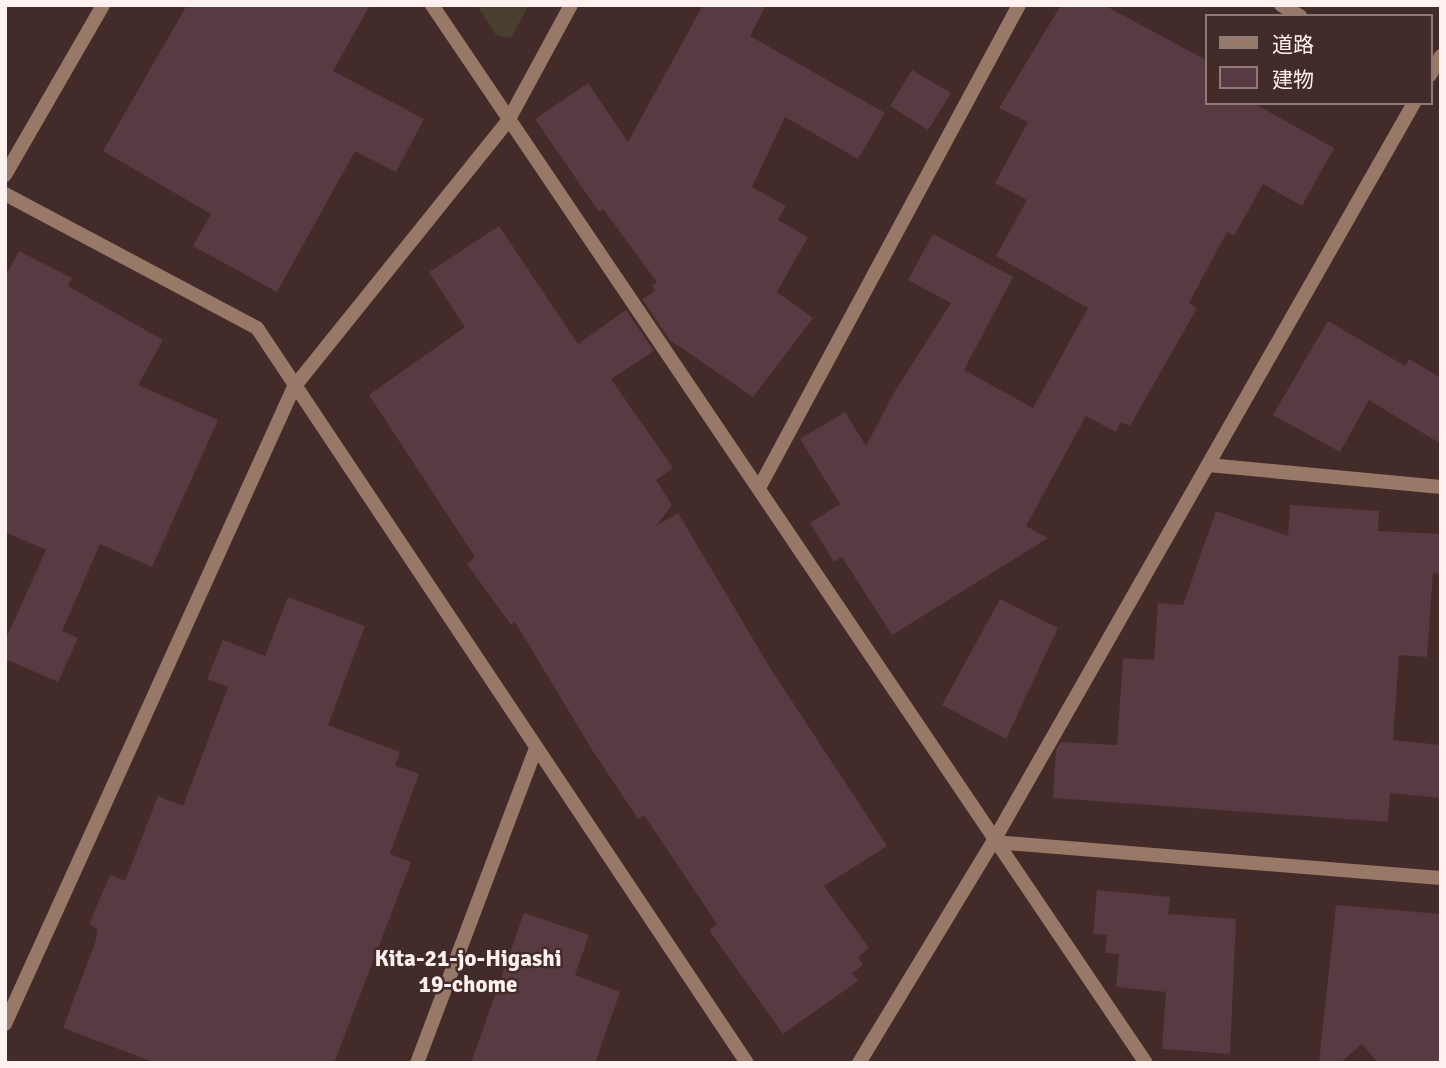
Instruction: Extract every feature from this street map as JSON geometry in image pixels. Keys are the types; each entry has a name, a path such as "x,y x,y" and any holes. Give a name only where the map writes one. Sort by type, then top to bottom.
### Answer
{"street":[{"path":"5,175 103,5"},
{"path":"432,5 759,488 993,842 1146,1063"},
{"path":"5,1024 294,387 508,121 571,5"},
{"path":"759,488 1019,5"},
{"path":"1281,5 1297,14"},
{"path":"1432,72 1441,56"},
{"path":"859,1063 993,842 1413,105"},
{"path":"5,194 257,328 535,750 747,1063"},
{"path":"1208,465 1441,487"},
{"path":"417,1063 535,750"},
{"path":"993,842 1441,878"}],"shaded area":[{"path":"477,5 529,5 511,38 496,35"}],"building":[{"path":"187,5 370,5 333,71 424,119 396,172 355,151 277,292 193,246 211,214 103,151"},
{"path":"703,5 766,5 750,36 885,113 858,159 785,117 752,187 786,206 778,220 808,237 777,292 813,318 753,397 670,340 642,299 655,291 652,285 657,282 603,209 599,212 535,119 588,83 628,142"},
{"path":"1061,5 1104,5 1204,59 1204,105 1257,105 1334,148 1302,206 1263,184 1234,236 1227,232 1189,303 1197,308 1130,426 1121,422 1116,432 1086,416 1026,526 1048,538 892,635 842,557 834,562 810,523 840,504 800,439 845,412 866,446 895,391 951,303 908,280 933,234 1013,277 964,370 1033,408 1088,308 996,256 1027,200 995,183 1028,122 999,108"},
{"path":"912,70 951,93 928,130 890,106"},
{"path":"499,226 578,344 626,310 654,351 611,379 673,468 656,480 672,505 656,526 678,513 772,671 887,846 824,886 869,948 858,957 863,965 852,973 858,981 783,1034 709,930 717,924 644,815 638,819 594,753 515,622 511,625 467,564 475,557 369,395 465,327 429,272"},
{"path":"19,251 72,278 68,286 163,340 138,385 218,420 152,567 100,544 62,631 78,638 58,682 5,659 5,641 46,550 5,532 5,277"},
{"path":"1328,321 1405,366 1409,359 1441,378 1441,444 1369,400 1340,452 1273,415"},
{"path":"1290,505 1379,511 1378,531 1441,534 1441,574 1433,573 1427,657 1399,655 1393,740 1441,745 1441,798 1390,793 1388,822 1053,798 1056,750 1061,742 1117,745 1123,658 1154,660 1158,603 1183,605 1216,511 1288,536"},
{"path":"288,597 365,626 328,725 400,752 395,765 419,774 390,854 411,862 334,1063 156,1063 63,1028 96,940 97,929 89,924 110,875 125,881 158,796 183,806 228,687 207,679 223,640 265,656"},
{"path":"1000,599 1058,628 1006,739 942,705"},
{"path":"1097,890 1170,897 1168,914 1236,919 1230,1054 1162,1049 1166,992 1116,987 1119,954 1105,953 1107,935 1093,934"},
{"path":"1336,905 1441,914 1441,1063 1378,1063 1362,1044 1340,1063 1319,1063"},
{"path":"524,913 589,935 575,975 620,992 595,1063 471,1063"}],"district":[{"name":"Kita-21-jo-Higashi 19-chome","path":"468,972"}]}
